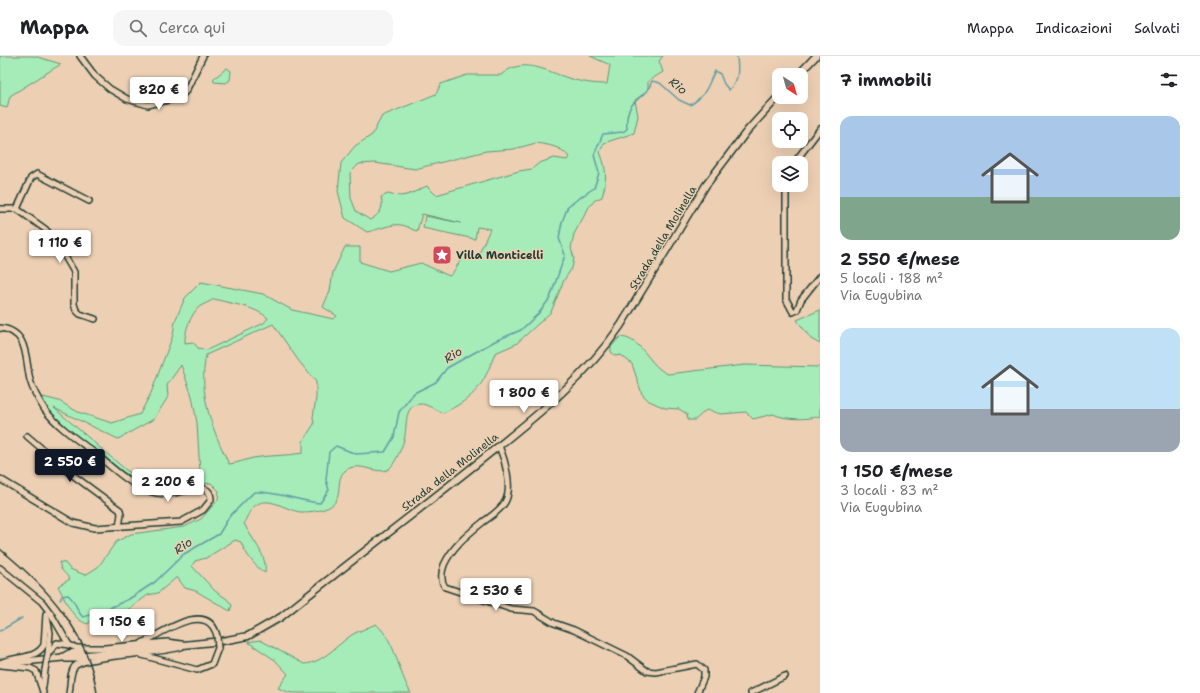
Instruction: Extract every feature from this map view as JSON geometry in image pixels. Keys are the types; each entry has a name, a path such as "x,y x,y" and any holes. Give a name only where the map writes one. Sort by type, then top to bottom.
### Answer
{"main road":[{"path":"805,68 816,56"},
{"name":"Strada della Molinella","path":"0,664 188,645 248,636 281,617 499,446 541,412 576,380 608,344 706,185 747,131 772,104"}],"street":[{"path":"80,56 95,76 110,89 126,99 148,105 180,97 186,91 203,56"},
{"path":"799,156 820,128"},
{"path":"17,209 31,178 37,174 89,201"},
{"path":"786,192 786,299 793,312 797,310 800,300 820,276"},
{"path":"0,209 17,209 45,229 56,241 74,272 74,304 76,310 80,314 95,319"},
{"path":"0,328 14,332 22,342 33,388 46,410 59,424 133,483 155,493 171,494 200,487 207,489 210,492 211,500 203,510 181,522 95,528 73,523 0,480"},
{"path":"27,436 70,473 120,510 121,514 119,527"},
{"path":"499,446 506,462 508,476 506,500 499,510 469,533 454,547 442,571 441,582 445,587 511,609 534,611 554,623 574,630 627,656 647,671 656,672 697,664 704,670 704,677 697,693"},
{"path":"0,568 42,602 51,614 69,645"},
{"path":"42,602 50,633 43,692"},
{"path":"0,664 10,658 35,655 42,650 44,645 46,614"},
{"path":"137,645 195,618 210,622 215,627 218,648 212,664 197,670 139,654"},
{"name":"Strada della Molinella","path":"59,658 76,652 105,648 167,642 188,645"},
{"path":"48,654 57,643 77,648 105,648"},
{"name":"Strada della Molinella","path":"59,658 76,660 139,654 170,650 188,645"},
{"path":"69,693 73,670 75,667 84,662 106,657"},
{"path":"0,664 11,667 30,668 36,671 43,692"},
{"path":"750,693 785,676"}],"green space":[{"path":"0,56 34,56 61,64 10,96 7,108 0,106"},
{"path":"590,56 663,56 659,61 663,72 648,81 648,91 635,100 638,116 634,133 604,143 600,152 606,174 602,197 595,200 589,207 574,234 571,248 574,258 572,268 564,280 551,312 516,344 495,353 482,382 471,396 443,413 423,404 412,407 407,415 403,444 393,465 387,470 382,471 361,467 346,470 340,479 336,501 331,506 310,512 302,512 267,502 261,502 256,505 249,513 244,523 262,553 265,573 251,559 241,542 235,540 206,558 195,561 192,566 215,591 227,599 232,605 230,611 196,591 185,588 177,577 158,593 148,595 122,614 115,616 95,616 88,624 82,622 73,614 58,586 70,579 61,569 59,562 65,563 70,569 85,575 98,567 116,542 131,534 184,527 201,519 218,500 219,491 211,483 171,491 157,491 149,488 123,472 67,429 49,411 43,397 59,401 78,412 112,423 140,414 151,393 173,335 175,321 185,298 201,282 263,294 292,310 334,319 337,316 323,307 330,291 333,272 345,247 360,247 360,262 389,271 421,263 449,276 452,274 465,253 478,256 490,229 477,227 475,239 423,228 425,216 461,223 422,214 417,231 398,225 367,232 345,218 338,191 341,163 355,146 372,135 382,116 436,94 441,84 467,75 501,75 509,69 517,66 526,66 543,69 578,81 607,84 610,65","holes":["536,143 550,145 562,150 569,157 567,160 554,158 539,163 532,169 519,171 436,195 427,186 404,196 388,194 381,197 382,205 380,211 370,220 356,211 351,198 350,173 359,164 375,163 415,169 486,151 514,149","214,299 250,308 268,318 264,323 207,350 198,348 193,342 185,343 187,329 193,314 199,307","273,324 298,360 316,382 316,398 313,417 314,424 303,441 303,453 259,457 229,464 217,438 205,397 204,369 206,355","181,365 192,396 197,423 200,473 176,484 160,485 148,483 126,470 54,408 118,439 154,419 168,397 167,385"]},
{"path":"227,68 231,71 230,80 226,83 214,82 213,79"},
{"path":"820,310 820,344 811,339 797,320"},
{"path":"620,337 634,342 655,365 668,374 745,365 820,367 820,416 796,419 773,414 753,419 746,412 721,414 706,410 695,420 688,420 687,414 679,409 665,408 649,401 642,394 632,364 621,355 616,356 611,352 611,347"},
{"path":"376,624 383,631 393,648 406,684 411,693 291,693 278,688 288,674 275,660 248,642 260,640 304,664 318,660 355,633"}],"waterway":[{"name":"Rio","path":"60,600 62,596 68,595 83,617 103,611 129,599 155,582 184,554 219,534 229,517 254,492 271,493 320,503 329,490 326,480 329,452 336,446 356,454 385,452 394,437 399,412 414,393 436,382 447,368 495,341 521,330 539,313 550,298 565,255 559,238 562,222 568,206 594,188 599,173 594,155 603,134 623,132 627,129 627,119 632,105 645,93 652,81 660,83 679,100 690,105 703,94 715,71 720,74 724,84 729,90 737,78 737,56"},
{"name":"Rio","path":"0,631 22,618"}],"railway":[{"path":"0,549 34,579 63,612 75,630 85,650 97,693"}],"place":[{"name":"Villa Monticelli","path":"442,255"}]}
